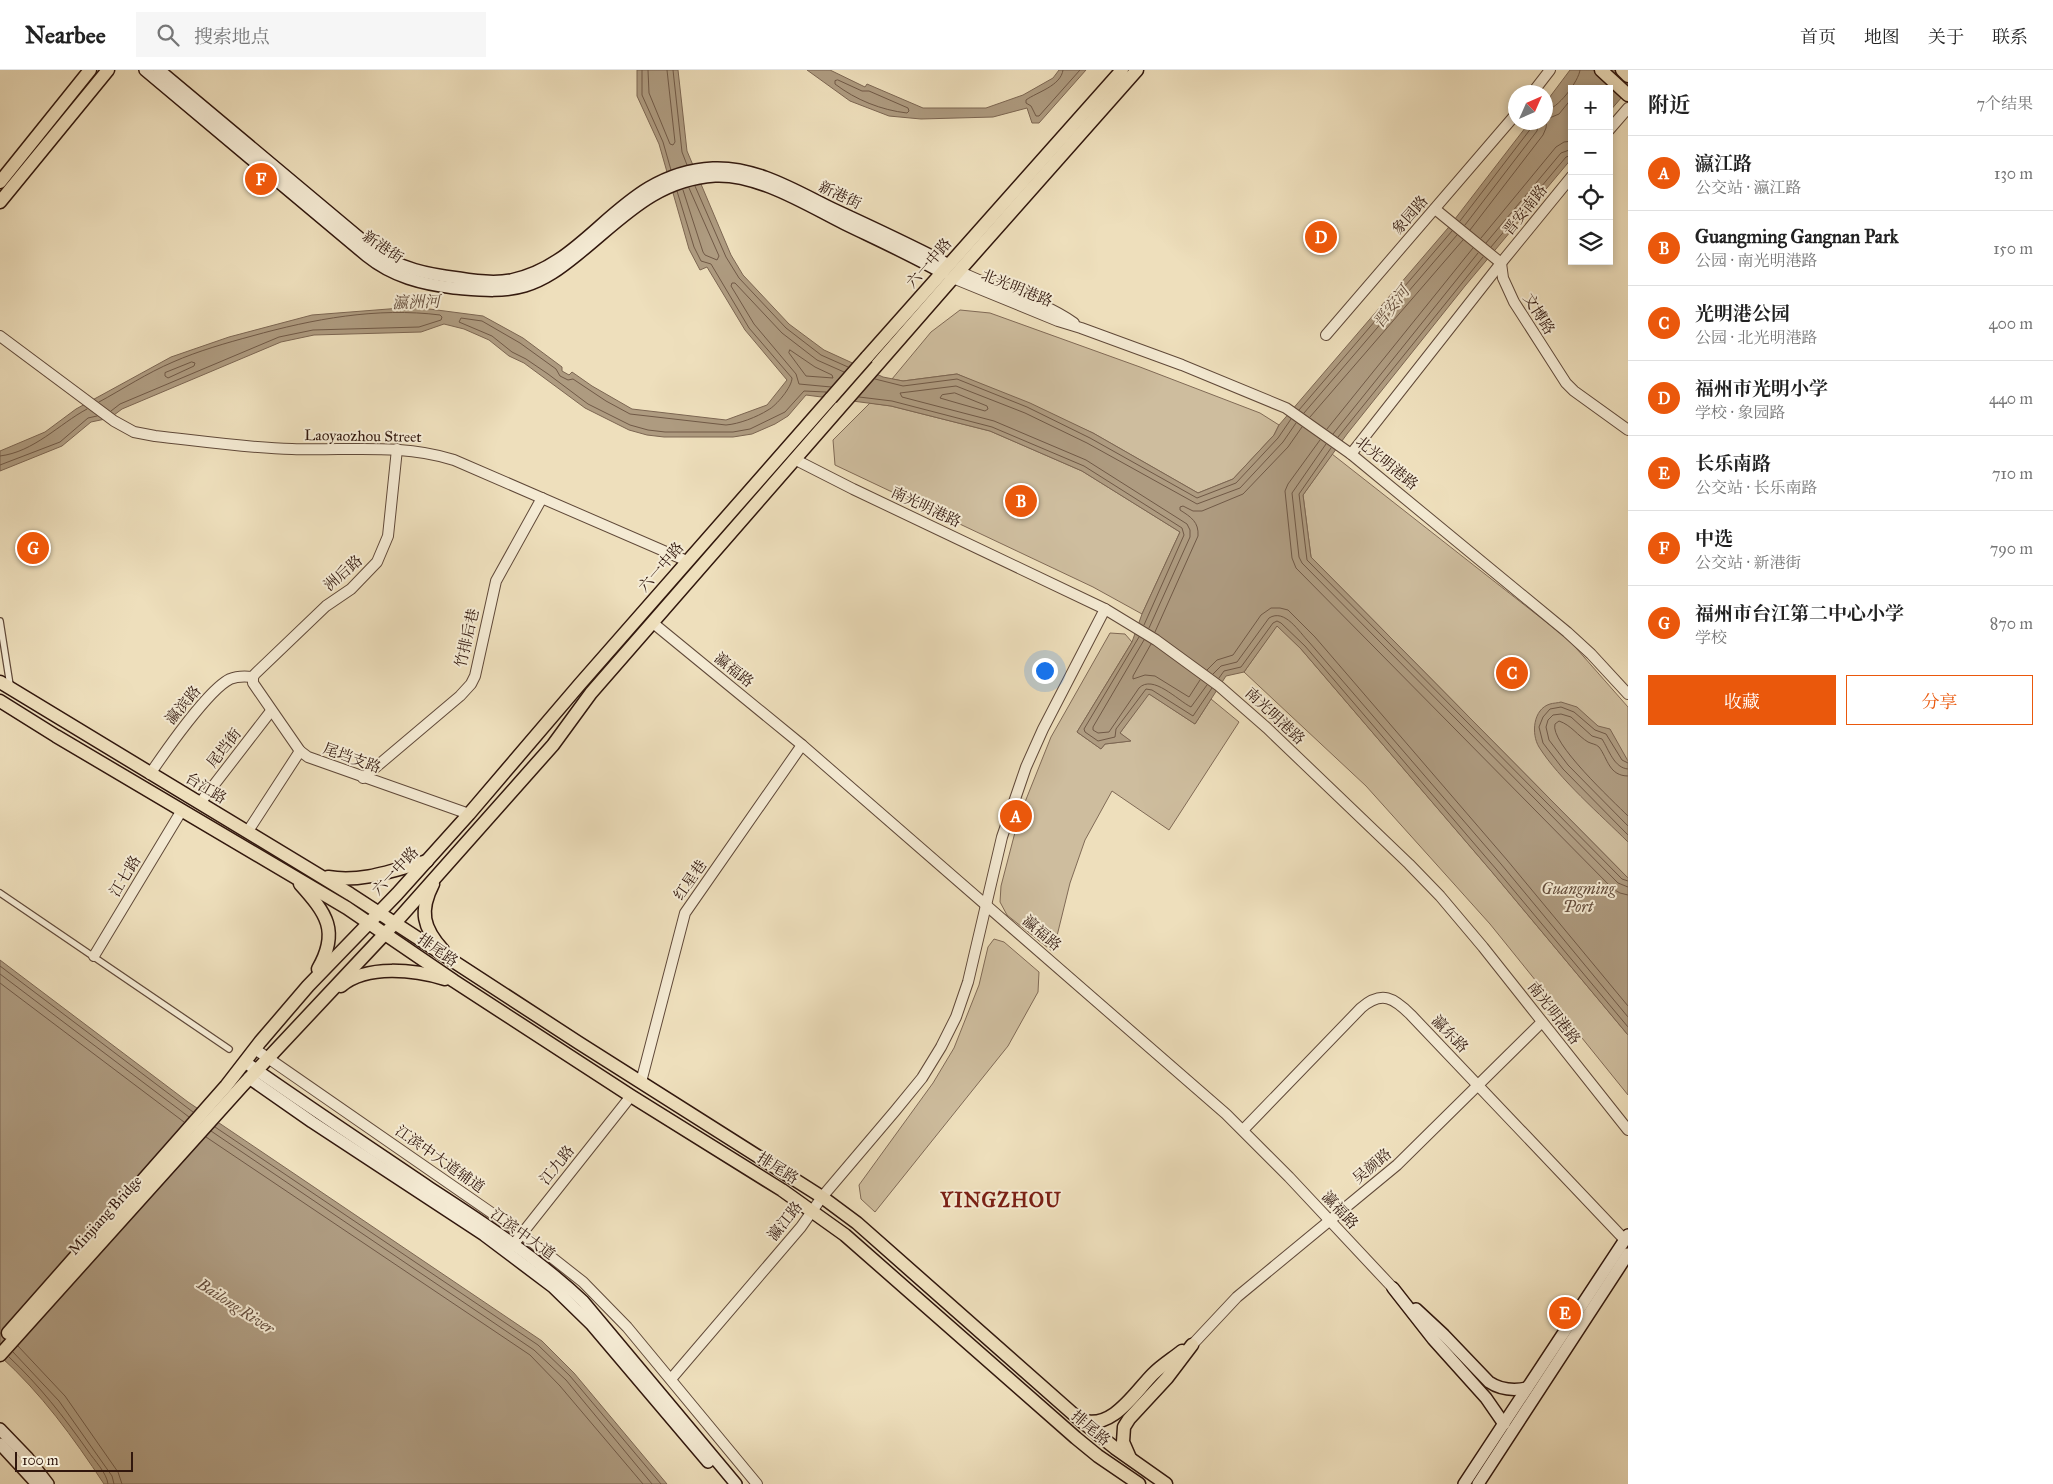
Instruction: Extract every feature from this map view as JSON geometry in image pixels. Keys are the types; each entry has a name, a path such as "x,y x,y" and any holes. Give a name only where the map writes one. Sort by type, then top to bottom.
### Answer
{"main road":[{"path":"0,182 90,70"},
{"path":"0,202 108,70"},
{"name":"新港街","path":"145,70 367,256 394,274 427,284 489,291 511,289 532,284 556,271 663,184"},
{"name":"新港街","path":"159,70 374,250 393,263 422,273 489,282 510,280 534,272 558,260 627,201 663,184 680,183 713,172 736,170 770,179 951,272"},
{"name":"六一中路","path":"230,1091 253,1074 324,1001 552,745 591,694 846,403 951,272 1122,70"},
{"name":"六一中路","path":"230,1091 245,1062 308,986 428,861 687,562 868,357 951,272 1137,70"},
{"path":"1601,70 1625,93"},
{"path":"1622,70 1628,76"},
{"name":"台江路","path":"5,685 150,774 248,831 395,923"},
{"name":"台江路","path":"0,701 369,922"},
{"path":"315,872 326,877 339,879 361,878 378,876 428,861"},
{"path":"290,873 320,908 329,923 328,949 308,986"},
{"path":"438,874 424,912 427,928 434,940 464,968"},
{"name":"排尾路","path":"369,922 454,981 631,1096 813,1210 1076,1438 1098,1456 1139,1484"},
{"name":"排尾路","path":"395,923 822,1197 864,1229 1080,1420 1166,1484"},
{"path":"324,1001 346,982 386,972 411,971 454,981"},
{"name":"江滨中大道","path":"245,1062 253,1074 312,1122 511,1248 545,1267 583,1301 736,1484"},
{"name":"Minjiang Bridge","path":"0,1342 230,1091"},
{"name":"Minjiang Bridge","path":"0,1355 230,1091"},
{"path":"1464,1484 1626,1237"},
{"name":"江滨中大道","path":"511,1248 591,1324 726,1484"},
{"path":"1478,1484 1628,1254"},
{"path":"1393,1288 1444,1335 1488,1382 1494,1386 1509,1390 1527,1388"},
{"path":"1393,1288 1433,1339 1486,1398 1504,1424"},
{"path":"1080,1420 1094,1423 1104,1420 1118,1410 1156,1372 1192,1345"},
{"path":"1132,1460 1124,1447 1122,1432 1129,1419 1167,1378 1192,1345"},
{"path":"1132,1396 1129,1401 1130,1406 1132,1408 1141,1406"},
{"path":"0,1429 27,1457 48,1484"},
{"path":"0,1444 37,1484"}],"street":[{"path":"1538,85 1550,70"},
{"path":"1613,125 1628,108"},
{"name":"象园路","path":"1326,335 1508,123"},
{"name":"晋安南路","path":"1351,454 1568,181"},
{"path":"1435,209 1501,263"},
{"name":"文博路","path":"1501,263 1503,278 1514,302 1566,383 1574,391 1628,430"},
{"name":"北光明港路","path":"951,272 1060,313 1081,328 1199,372 1286,408 1351,454 1567,632 1591,654 1628,694"},
{"name":"Laoyaozhou Street","path":"0,336 110,418 134,432 155,436 288,449 397,449 423,452 454,460 687,562"},
{"name":"洲后路","path":"253,677 326,606 352,589 377,562 388,536 397,449"},
{"name":"南光明港路","path":"796,460 853,490 1105,609 1156,640 1201,672 1267,728 1435,890 1472,932 1628,1130"},
{"name":"竹排后巷","path":"363,778 460,696 471,684 496,581 542,498"},
{"name":"瀛江路","path":"671,1379 922,1078 941,1047 956,1017 968,982 1002,837 1026,766 1105,609"},
{"path":"0,621 5,685"},
{"name":"瀛福路","path":"653,623 802,745 986,906 1048,957 1243,1130 1393,1288"},
{"name":"尾垱支路","path":"253,677 256,688 271,711 300,751 312,760 469,814"},
{"name":"瀛滨路","path":"150,774 174,739 220,686 231,678 253,677"},
{"name":"尾垱街","path":"200,804 271,711"},
{"name":"红星巷","path":"641,1082 685,913 802,745"},
{"path":"248,831 300,751"},
{"name":"江七路","path":"94,956 182,810"},
{"path":"0,893 229,1049"},
{"name":"瀛东路","path":"1243,1130 1361,1008 1374,999 1388,998 1400,1004 1626,1237"},
{"name":"吴颜路","path":"1192,1345 1237,1297 1397,1166 1542,1022"},
{"name":"江滨中大道辅道","path":"255,1049 272,1054 522,1234 597,1295 671,1379 757,1484"},
{"name":"江九路","path":"511,1248 631,1096"}],"shaded area":[{"path":"960,310 990,313 1140,367 1260,413 1279,425 1274,435 1233,479 1198,493 1093,433 957,374 903,381 892,379 931,332"},
{"path":"870,403 891,406 990,431 1082,471 1180,532 1142,614 1093,587 835,465 833,440"},
{"path":"1332,454 1569,640 1628,707 1628,878 1311,557 1303,495"},
{"path":"1277,625 1301,649 1492,872 1628,1035 1628,1095 1490,924 1366,786 1244,672"},
{"path":"1110,633 1125,634 1132,642 1077,732 1101,749 1105,744 1130,741 1120,733 1148,693 1195,724 1211,699 1239,722 1169,830 1112,791 1085,840 1070,883 1053,952 1007,915 1000,902 1001,886 1019,817 1051,737"},
{"path":"994,939 1004,942 1039,972 1038,992 1008,1046 875,1212 861,1199 859,1185 933,1083 954,1048 979,985 988,947"}],"water":[{"path":"637,70 678,70 687,151 731,255 743,275 789,324 824,350 883,377 903,381 957,374 1030,403 1093,433 1198,493 1233,479 1274,435 1279,425 1448,228 1524,130 1553,130 1553,93 1570,70 1628,70 1628,90 1613,107 1613,85 1568,85 1568,163 1465,286 1347,434 1303,495 1311,557 1628,878 1628,1035 1492,872 1301,649 1277,626 1244,672 1226,676 1195,724 1149,694 1120,733 1131,741 1105,744 1101,749 1077,732 1132,642 1142,614 1180,532 1082,471 990,431 891,406 806,395 788,416 752,434 733,437 664,437 647,435 629,430 585,408 489,340 464,329 444,324 421,332 314,335 281,342 122,409 110,418 91,422 62,446 0,471 0,451 45,432 76,409 171,357 229,337 312,315 414,307 483,316 523,338 562,367 562,371 569,375 572,372 632,409 726,420 767,405 787,380 745,330 707,267 700,270 689,249 659,144 637,96"},
{"path":"807,70 830,70 865,87 867,84 923,108 986,108 1023,95 1053,78 1059,70 1086,70 1039,123 1032,123 1027,108 993,117 921,119 889,116 850,101"},
{"path":"1561,702 1577,707 1598,726 1610,729 1628,761 1628,842 1569,784 1547,759 1536,742 1534,729 1540,711 1550,704"},
{"name":"Bailong River","path":"0,960 188,1102 542,1341 574,1373 667,1484 104,1484 43,1400 0,1356"}],"place":[{"name":"中选","path":"261,179"},
{"name":"福州市光明小学","path":"1321,237"},
{"name":"Guangming Gangnan Park","path":"1021,501"},
{"name":"福州市台江第二中心小学","path":"33,548"},
{"name":"光明港公园","path":"1512,673"},
{"name":"瀛江路","path":"1016,816"},
{"name":"长乐南路","path":"1565,1313"}],"district":[{"name":"YINGZHOU","path":"1001,1200"}],"water label":[{"name":"瀛洲河","path":"416,302"},
{"name":"晋安河","path":"1391,307"},
{"name":"Guangming Port","path":"1578,897"}]}
